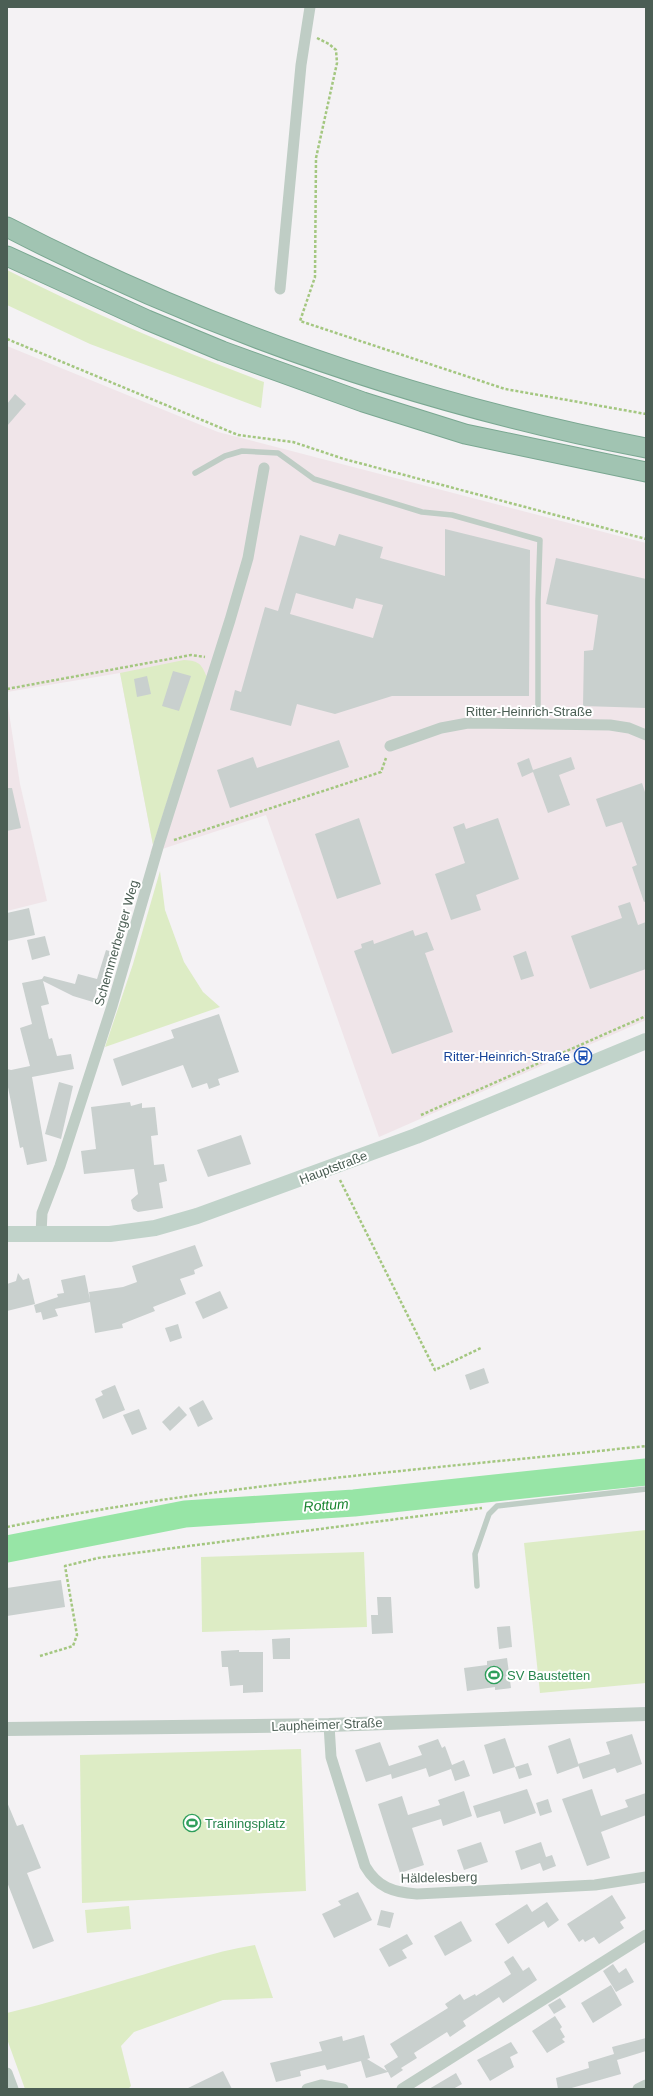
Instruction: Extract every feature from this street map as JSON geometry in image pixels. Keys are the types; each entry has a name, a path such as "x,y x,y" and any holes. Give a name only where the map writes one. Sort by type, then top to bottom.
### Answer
{"highway":[{"path":"7,227 73,261 243,334 303,356 366,377 486,412 593,438 646,448"},
{"path":"7,256 147,320 222,351 356,399 465,434 646,472"}],"main road":[{"name":"Hauptstraße","path":"7,1234 110,1234 156,1228 197,1216 334,1167 507,1100 646,1041"}],"street":[{"path":"280,289 306,32 310,7"},
{"name":"Schemmerberger Weg","path":"41,1234 42,1213 60,1166 110,1014 159,844 230,620 248,558 264,468"},
{"name":"Ritter-Heinrich-Straße","path":"390,746 441,728 468,723 610,725 629,728 646,735"},
{"name":"Laupheimer Straße","path":"7,1729 329,1725 646,1714"},
{"name":"Häldelesberg","path":"329,1725 331,1757 365,1866 371,1876 383,1886 397,1893 417,1894 595,1885 646,1877"},
{"path":"402,2089 646,1935"},
{"path":"7,2073 13,2089"},
{"path":"307,2089 321,2085 343,2089"},
{"path":"638,2089 646,2085"}],"lane":[{"path":"195,473 225,456 242,451 278,453 314,479 422,512 452,515 540,540 538,601 538,724"},
{"path":"477,1586 475,1554 489,1514 497,1506 646,1489"}],"path":[{"path":"306,32 329,44 336,50 337,63 316,158 315,277 300,321 505,389 646,414"},
{"path":"7,339 238,435 275,441 293,442 344,459 646,539"},
{"path":"7,689 191,655 217,659"},
{"path":"159,844 381,772 390,746"},
{"path":"416,1118 646,1016"},
{"path":"334,1167 435,1370 482,1348"},
{"path":"7,1527 69,1515 246,1489 646,1446"},
{"path":"40,1656 73,1646 77,1635 65,1566 98,1558 497,1506"}],"shaded area":[{"path":"7,346 218,432 646,543 646,1020 379,1137 266,815 150,853 153,845 120,673 7,692"},
{"path":"7,700 20,784 47,901 7,911"}],"green space":[{"path":"7,270 134,330 264,382 261,408 90,344 7,305"},
{"path":"184,660 197,662 207,677 153,845 120,673"},
{"path":"160,871 165,910 184,962 203,992 220,1007 105,1047 133,964"},
{"path":"646,1530 646,1683 540,1693 524,1543"},
{"path":"364,1552 367,1627 202,1632 201,1557"},
{"name":"Trainingsplatz","path":"301,1749 306,1891 82,1903 80,1755"},
{"path":"129,1906 131,1929 87,1933 85,1910"},
{"path":"255,1945 273,1998 223,2000 134,2032 121,2046 131,2086 128,2089 25,2089 7,2039 7,2013 68,1997 207,1956"}],"building":[{"path":"15,394 26,404 7,426 7,404"},
{"path":"445,529 530,550 529,696 392,696 335,714 297,704 291,726 230,710 235,690 241,692 265,607 278,611 300,535 335,546 339,534 383,547 380,558 445,576","holes":["296,593 353,609 356,598 383,605 373,638 290,614"]},
{"path":"556,558 646,579 646,708 583,706 584,651 593,650 598,615 546,604"},
{"path":"173,671 191,676 179,711 162,706"},
{"path":"147,676 151,694 137,697 134,679"},
{"path":"339,740 349,767 230,808 217,770 253,757 257,768"},
{"path":"571,757 575,769 559,775 570,805 548,813 533,772 522,777 517,763 529,758 533,770"},
{"path":"642,783 646,795 646,901 644,902 632,867 637,865 622,822 606,827 596,799"},
{"path":"7,788 12,788 21,828 7,831"},
{"path":"359,818 381,884 337,899 315,834"},
{"path":"498,818 519,879 476,895 481,910 451,920 435,874 465,863 453,827 464,823 466,829"},
{"path":"630,902 638,925 646,922 646,969 590,989 571,936 622,918 618,906"},
{"path":"29,908 35,935 7,941 7,913"},
{"path":"413,930 415,936 427,932 434,950 425,953 453,1032 392,1054 354,951 362,948 361,944 373,940 374,944"},
{"path":"45,936 50,955 32,960 27,940"},
{"path":"106,950 116,953 106,989 98,987 93,1002 73,996 43,981 49,1004 41,1006 49,1039 52,1038 57,1056 71,1054 74,1069 32,1077 47,1161 27,1165 23,1147 20,1148 7,1082 7,1069 11,1070 30,1066 20,1028 32,1024 22,983 42,979 44,976 75,984 78,974 97,979"},
{"path":"526,951 534,976 521,980 513,956"},
{"path":"219,1014 239,1072 218,1079 220,1085 209,1089 207,1083 192,1088 183,1065 122,1086 113,1059 174,1038 171,1030"},
{"path":"59,1082 73,1086 61,1139 45,1134"},
{"path":"130,1102 131,1106 142,1103 142,1108 155,1107 158,1135 151,1136 154,1165 164,1164 167,1181 159,1183 163,1208 138,1212 133,1209 131,1200 138,1194 134,1169 84,1174 81,1151 96,1149 91,1107"},
{"path":"241,1135 251,1164 208,1177 197,1150"},
{"path":"195,1245 203,1266 194,1270 195,1274 180,1279 186,1294 153,1307 155,1311 122,1324 123,1328 95,1333 90,1302 55,1309 58,1316 43,1320 41,1312 36,1313 34,1305 58,1297 57,1294 64,1293 61,1280 85,1275 90,1300 89,1292 123,1287 137,1282 132,1266"},
{"path":"18,1273 23,1280 29,1278 35,1304 7,1311 7,1284 16,1281"},
{"path":"220,1291 228,1308 203,1319 195,1302"},
{"path":"178,1324 182,1338 170,1342 165,1328"},
{"path":"484,1368 489,1383 470,1390 465,1375"},
{"path":"115,1385 125,1410 103,1419 95,1399 103,1395 101,1391"},
{"path":"203,1400 213,1419 198,1427 189,1408"},
{"path":"179,1406 187,1415 170,1431 162,1422"},
{"path":"139,1409 147,1429 132,1435 123,1415"},
{"path":"61,1580 65,1607 7,1616 7,1588"},
{"path":"377,1597 391,1597 393,1633 372,1634 371,1615 378,1615"},
{"path":"510,1626 512,1647 499,1649 497,1627"},
{"path":"290,1638 290,1659 273,1659 272,1639"},
{"path":"239,1650 239,1652 263,1652 263,1692 243,1693 243,1685 230,1686 228,1667 222,1667 221,1651"},
{"path":"507,1658 511,1688 495,1690 495,1687 467,1691 464,1668 487,1665 487,1661"},
{"path":"632,1734 642,1764 617,1773 615,1768 583,1779 578,1764 610,1754 606,1742"},
{"path":"505,1738 515,1767 493,1774 484,1745"},
{"path":"570,1738 579,1766 557,1774 548,1746"},
{"path":"438,1739 442,1748 445,1746 452,1765 464,1760 470,1776 455,1781 451,1769 429,1777 426,1768 392,1779 391,1774 366,1782 355,1750 380,1742 389,1766 422,1755 418,1746"},
{"path":"528,1763 532,1775 519,1779 515,1767"},
{"path":"527,1789 536,1813 504,1824 500,1811 477,1818 473,1806"},
{"path":"592,1789 601,1816 628,1807 625,1800 646,1793 646,1815 601,1832 610,1858 587,1866 562,1799"},
{"path":"464,1791 472,1816 443,1826 441,1819 412,1828 424,1865 400,1873 378,1804 402,1796 408,1815 440,1805 438,1800"},
{"path":"548,1799 552,1812 540,1816 536,1803"},
{"path":"7,1802 17,1826 23,1824 41,1868 27,1873 54,1941 33,1949 7,1882"},
{"path":"481,1842 488,1862 464,1870 457,1850"},
{"path":"541,1842 546,1857 552,1855 556,1866 543,1871 540,1863 521,1870 515,1851"},
{"path":"358,1892 372,1920 334,1938 322,1914 341,1905 338,1901"},
{"path":"612,1895 626,1918 620,1922 624,1928 599,1944 594,1937 585,1942 583,1939 579,1942 567,1924"},
{"path":"547,1902 559,1920 548,1928 544,1921 508,1944 495,1924 527,1904 532,1912"},
{"path":"381,1910 394,1913 390,1928 377,1925"},
{"path":"461,1921 472,1941 445,1956 434,1936"},
{"path":"407,1934 413,1944 402,1950 407,1958 389,1967 379,1949"},
{"path":"513,1956 523,1971 529,1967 537,1980 503,2003 499,1997 463,2021 466,2026 450,2037 447,2032 414,2053 417,2058 401,2068 403,2070 391,2078 388,2072 366,2078 361,2061 327,2070 325,2065 300,2071 301,2076 276,2082 270,2063 322,2051 319,2042 342,2036 343,2041 364,2035 370,2058 367,2059 387,2071 384,2066 398,2057 390,2044 448,2008 445,2004 460,1994 464,2000 475,1994 476,1996 511,1974 504,1962"},
{"path":"613,1964 619,1973 626,1968 634,1982 616,1992 603,1971"},
{"path":"611,1985 622,2005 593,2023 581,2003"},
{"path":"560,1998 566,2007 554,2014 548,2005"},
{"path":"555,2016 562,2027 560,2029 565,2037 562,2039 565,2042 547,2053 532,2031"},
{"path":"646,2038 646,2051 617,2060 621,2074 568,2089 558,2089 556,2078 589,2068 588,2062 614,2054 612,2047"},
{"path":"511,2042 518,2053 510,2057 514,2067 490,2081 477,2060"},
{"path":"223,2071 232,2089 186,2089"},
{"path":"456,2073 462,2084 453,2089 429,2089"}],"waterway":[{"name":"Rottum","path":"7,1549 185,1514 354,1503 646,1472"}],"place":[{"name":"Ritter-Heinrich-Straße","path":"583,1056"},
{"name":"SV Baustetten","path":"494,1675"},
{"name":"Trainingsplatz","path":"192,1823"}]}
